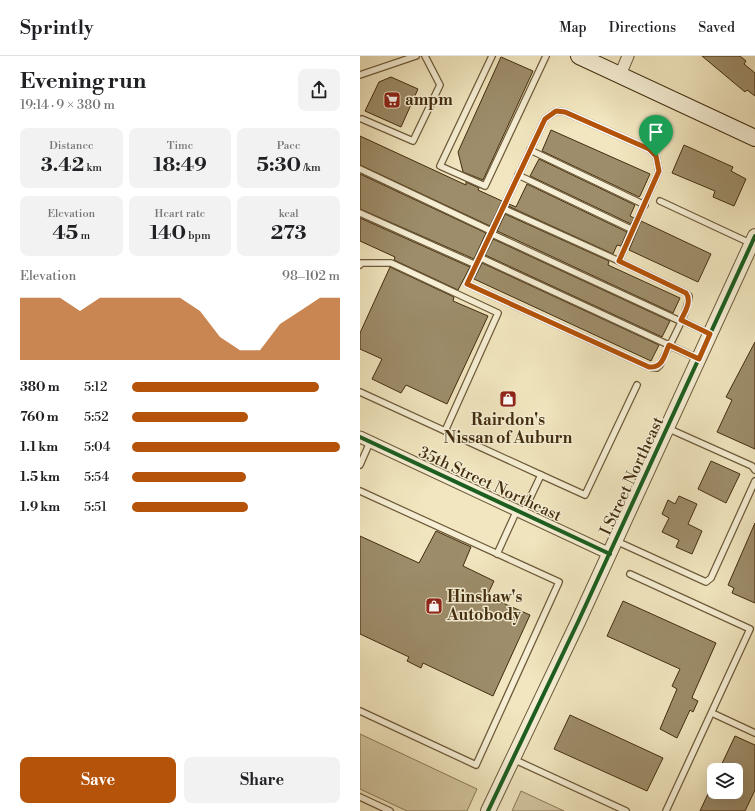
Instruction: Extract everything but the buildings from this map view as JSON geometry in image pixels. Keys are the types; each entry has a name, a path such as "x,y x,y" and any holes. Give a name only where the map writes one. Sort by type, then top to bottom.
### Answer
{"main road":[{"path":"579,56 755,138"}],"street":[{"path":"620,75 628,56"},
{"name":"I Street Northeast","path":"488,811 610,554 753,240"},
{"name":"35th Street Northeast","path":"360,437 610,554"}],"lane":[{"path":"360,75 416,56"},
{"path":"362,119 413,141 440,85 425,56"},
{"path":"492,56 440,166 485,186 546,56"},
{"path":"502,208 619,261 686,293 689,296 680,321 660,365 657,368 649,367 467,284 502,208 545,119 556,111 565,112 649,149 656,156 659,171 619,261"},
{"path":"530,150 645,205"},
{"path":"360,169 710,334"},
{"path":"518,175 634,230"},
{"path":"660,201 753,240"},
{"path":"360,213 476,265"},
{"path":"479,257 699,359"},
{"path":"360,265 361,263 391,263 498,313 445,430"},
{"path":"360,392 585,495 636,385"},
{"path":"667,428 752,466 755,470"},
{"path":"360,465 370,442"},
{"path":"497,554 541,475"},
{"path":"616,540 706,582 711,578 755,481"},
{"path":"360,491 559,582 476,765 360,711"},
{"path":"630,574 750,629 666,811"},
{"path":"712,713 755,733"},
{"path":"513,759 626,811"},
{"path":"360,797 390,811"}],"shaded area":[{"path":"360,734 477,789 467,811 407,811 360,789"},
{"path":"521,791 564,811 512,811"}],"cycle path":[{"path":"488,811 578,622 755,236"},
{"path":"360,437 610,554"}],"place":[{"name":"ampm","path":"392,100"},
{"name":"Rairdon's Nissan of Auburn","path":"508,399"},
{"name":"Hinshaw's Autobody","path":"434,606"}],"route":[{"path":"556,111 565,112 649,149 656,156 659,171 655,183 619,261 686,293 689,296 681,320 710,334 699,359 669,345 660,365 657,368 649,367 467,284 545,119 550,113 556,111"}]}
